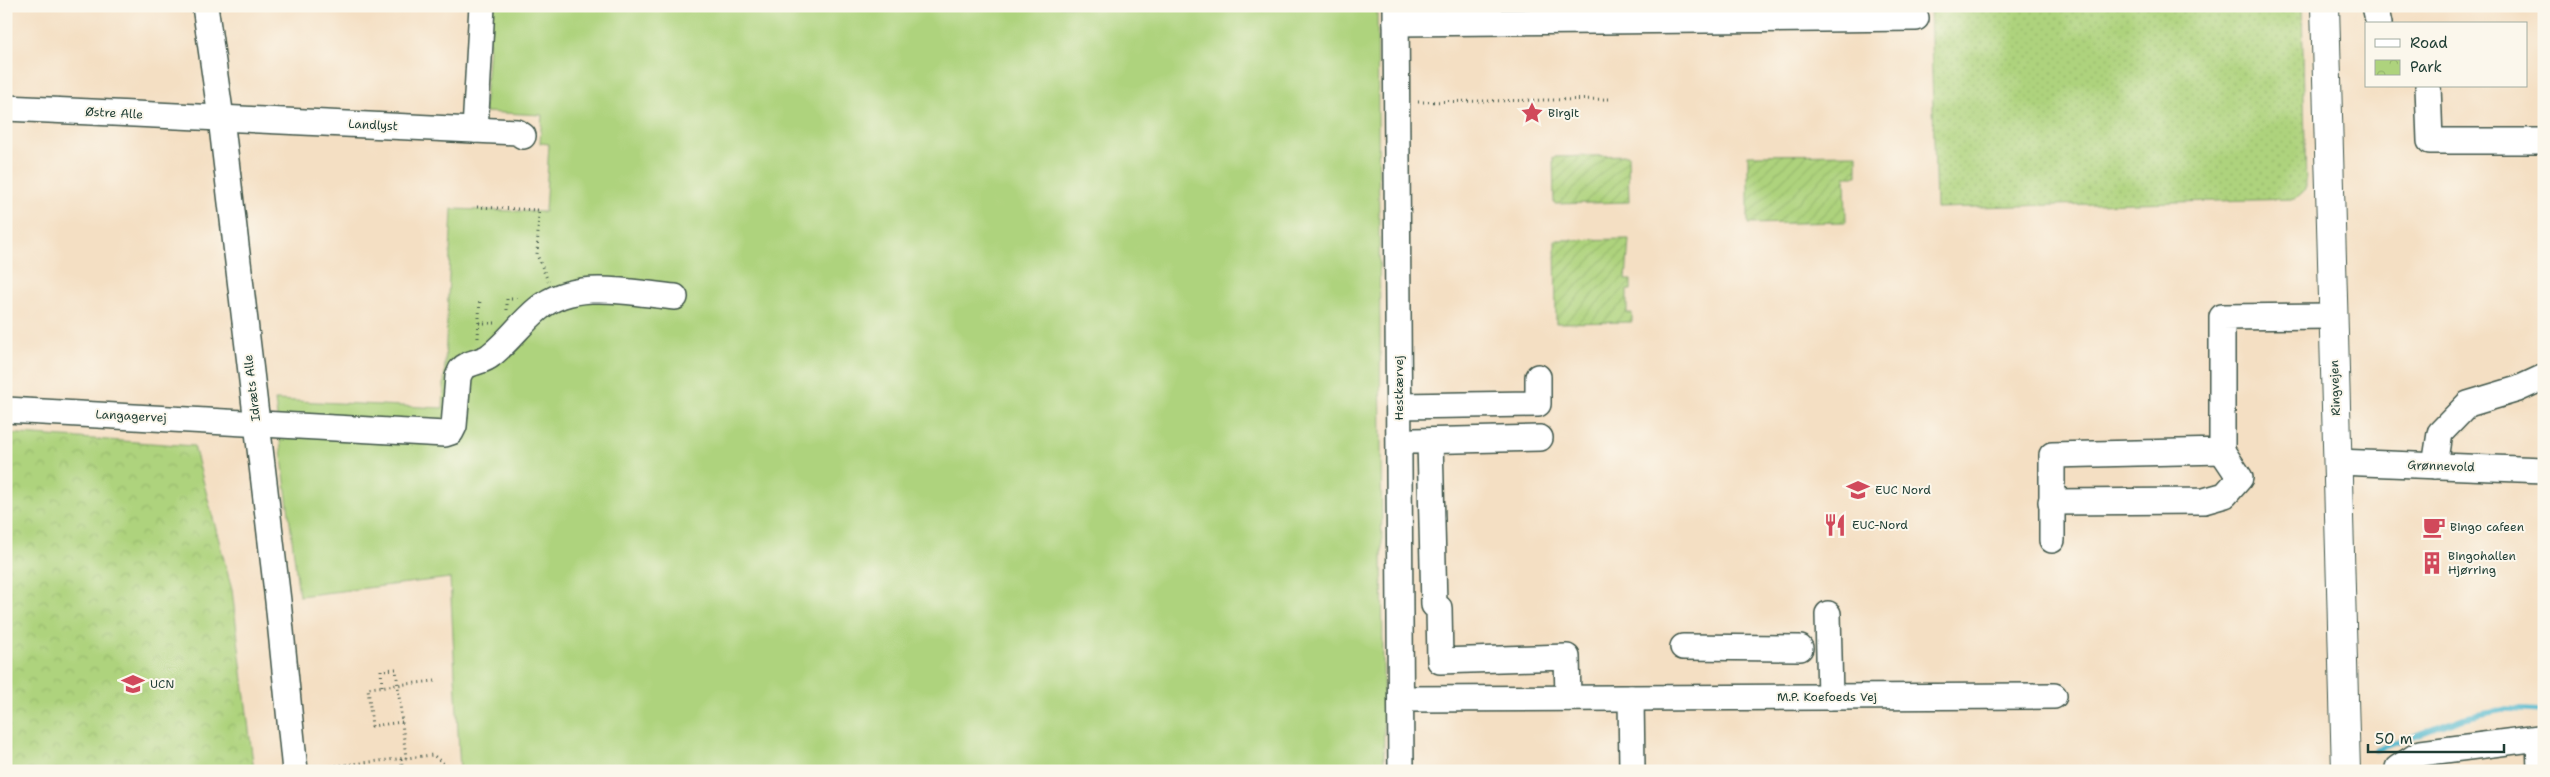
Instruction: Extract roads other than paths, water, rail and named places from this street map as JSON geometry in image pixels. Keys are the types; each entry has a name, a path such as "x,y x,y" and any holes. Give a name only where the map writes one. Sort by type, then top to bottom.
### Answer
{"main road":[{"name":"Ringvejen","path":"2325,6 2346,771"}],"street":[{"name":"Idræts Alle","path":"205,6 221,118 278,601 295,771"},
{"path":"475,130 482,6"},
{"path":"2375,6 2378,22"},
{"path":"1396,15 1916,18"},
{"name":"Hestkærvej","path":"1396,15 1401,771"},
{"path":"2428,88 2430,141 2544,141"},
{"name":"Østre Alle","path":"6,108 221,118"},
{"name":"Landlyst","path":"221,118 517,132 523,136"},
{"name":"Langagervej","path":"6,410 449,433 454,426 458,373 467,365 493,354 537,310 554,298 581,291 597,290 675,296"},
{"path":"2051,502 2204,501 2225,495 2240,478 2222,451 2222,317 2334,316"},
{"path":"1399,406 1538,404 1538,377"},
{"path":"2435,466 2440,433 2468,404 2518,390 2544,377"},
{"path":"1399,441 1540,438"},
{"path":"1430,441 1434,605 1438,608 1440,661 1567,657 1568,698"},
{"path":"2052,540 2052,455 2222,451"},
{"name":"Grønnevold","path":"2337,462 2544,470"},
{"path":"1828,614 1830,697"},
{"path":"1683,647 1800,648"},
{"name":"M.P. Koefoeds Vej","path":"1401,698 1830,697 2024,704 2054,696"},
{"path":"1631,698 1632,769"},
{"path":"2398,771 2398,768 2421,753 2539,738 2540,771"}],"waterway":[{"path":"2376,750 2463,718 2507,709 2544,711"}],"place":[{"name":"Birgit","path":"1532,113"},
{"name":"EUC Nord","path":"1858,490"},
{"name":"EUC-Nord","path":"1835,525"},
{"name":"Bingo cafeen","path":"2434,527"},
{"name":"Bingohallen Hjørring","path":"2432,563"},
{"name":"UCN","path":"133,684"}]}
